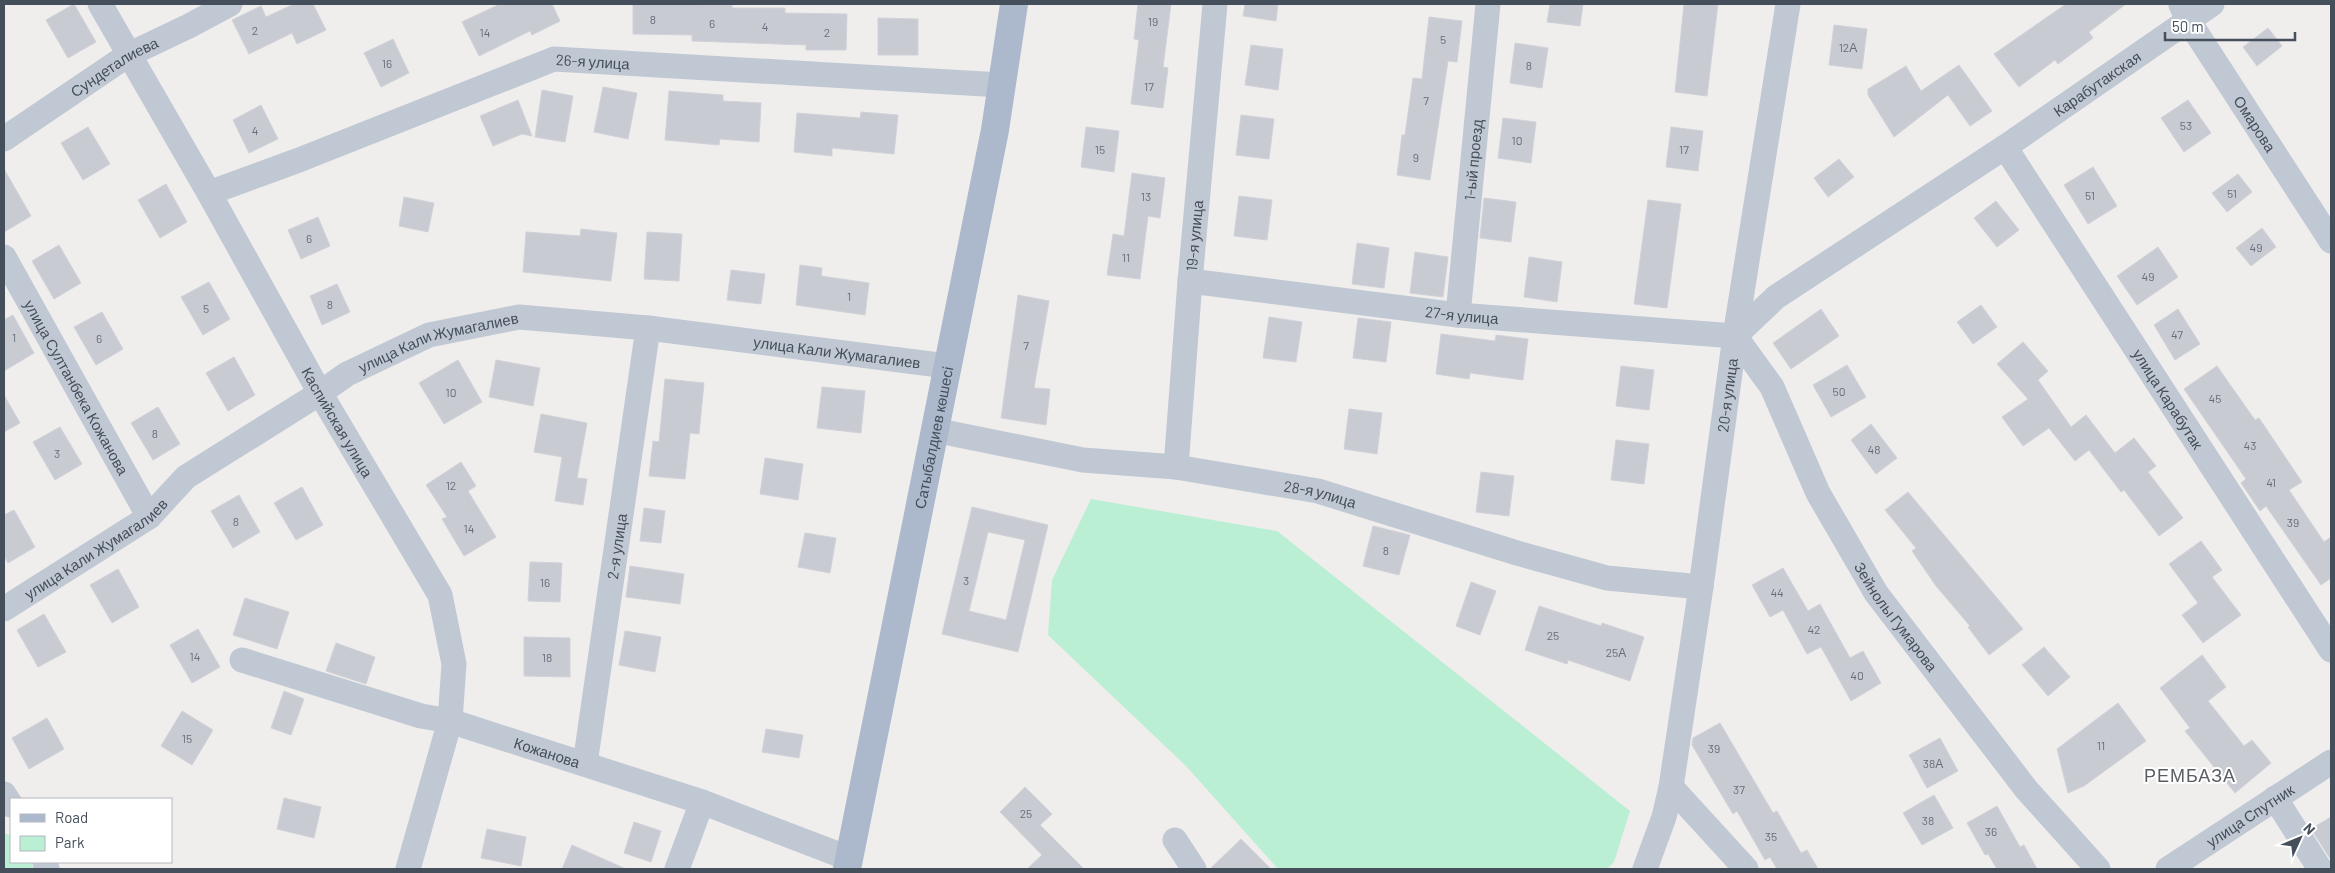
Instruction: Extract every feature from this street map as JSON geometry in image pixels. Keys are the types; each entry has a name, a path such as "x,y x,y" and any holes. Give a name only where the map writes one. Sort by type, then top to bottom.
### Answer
{"main road":[{"name":"Сатыбалдиев көшесі","path":"848,864 994,130 1014,4"}],"street":[{"name":"Каспийская улица","path":"100,4 210,193 320,394 440,595 454,664 450,721 408,869"},
{"name":"Сундеталиева","path":"4,140 128,55 230,4"},
{"name":"19-я улица","path":"1176,467 1190,280 1216,4"},
{"name":"1-ый проезд","path":"1458,315 1488,4"},
{"name":"20-я улица","path":"1646,869 1664,817 1671,787 1701,587 1735,336 1788,4"},
{"name":"Карабутакская","path":"1735,336 1776,296 2005,147 2184,12 2212,4"},
{"name":"Омарова","path":"2184,12 2331,241"},
{"name":"26-я улица","path":"210,193 299,160 554,59 1001,85"},
{"name":"улица Карабутак","path":"2005,147 2331,650"},
{"name":"улица Султанбека Кожанова","path":"4,257 149,517"},
{"name":"27-я улица","path":"1190,280 1458,315 1735,336"},
{"name":"улица Кали Жумагалиев","path":"4,609 149,517 186,477 320,394 347,374 429,335 519,317 648,328 947,366"},
{"name":"2-я улица","path":"585,764 648,328"},
{"name":"Зейнолы Гумарова","path":"1735,336 1772,387 1818,493 1876,593 2026,789 2098,869"},
{"name":"28-я улица","path":"934,430 1083,460 1176,467 1318,491 1607,578 1701,587"},
{"name":"Кожанова","path":"242,660 421,716 450,721 702,802 848,864"},
{"name":"улица Спутник","path":"2168,869 2331,762"},
{"path":"1671,787 1746,869"},
{"path":"2275,798 2320,869"},
{"path":"677,869 702,802"},
{"path":"1175,840 1194,869"}],"green space":[{"path":"1091,499 1277,531 1630,811 1614,862 1607,869 1278,869 1186,766 1048,635 1052,580"},
{"path":"4,833 10,836 10,863 31,863 34,869 4,869"}],"building":[{"path":"74,4 96,42 68,58 46,20"},
{"path":"294,4 313,4 326,30 297,44 292,33 249,54 232,20 261,6 266,17"},
{"path":"500,4 552,4 560,21 532,35 530,31 479,56 462,22"},
{"path":"633,4 732,5 732,8 785,8 785,13 847,14 846,50 806,50 806,45 692,41 692,35 633,34"},
{"path":"1138,4 1171,4 1163,67 1168,68 1163,108 1131,104 1139,40 1134,39"},
{"path":"1245,4 1278,4 1276,21 1243,16"},
{"path":"1550,4 1583,4 1580,26 1547,22"},
{"path":"1684,4 1718,4 1707,96 1675,92"},
{"path":"2066,4 2126,4 2089,32 2093,38 2058,64 2055,60 2019,87 1994,54"},
{"path":"1429,17 1462,21 1457,62 1448,61 1430,180 1397,175 1402,135 1405,135 1413,78 1422,79"},
{"path":"878,18 918,19 918,55 878,55"},
{"path":"1834,25 1867,29 1862,69 1829,65"},
{"path":"2268,28 2282,46 2257,66 2243,47"},
{"path":"393,39 409,73 381,87 364,53"},
{"path":"1515,43 1548,48 1542,88 1510,83"},
{"path":"1251,45 1283,49 1278,90 1245,85"},
{"path":"1959,65 1992,111 1970,126 1948,95 1894,137 1868,95 1868,89 1906,66 1921,91"},
{"path":"603,87 637,93 628,139 594,132"},
{"path":"542,90 573,96 565,142 535,137"},
{"path":"669,91 723,95 723,101 761,103 759,142 720,139 719,145 665,140"},
{"path":"518,100 532,136 522,134 493,146 480,116"},
{"path":"2188,100 2211,133 2184,152 2161,118"},
{"path":"261,105 278,139 249,153 233,120"},
{"path":"861,112 898,115 894,154 832,148 832,156 794,152 797,113 860,118"},
{"path":"1241,115 1274,119 1269,159 1236,155"},
{"path":"1503,118 1536,122 1531,163 1498,158"},
{"path":"88,127 110,164 83,180 61,143"},
{"path":"1086,127 1119,131 1114,172 1081,167"},
{"path":"1671,127 1703,131 1698,171 1666,167"},
{"path":"1839,159 1854,177 1828,197 1814,178"},
{"path":"2093,167 2117,206 2088,224 2064,185"},
{"path":"4,169 31,216 4,232"},
{"path":"1132,173 1165,178 1160,218 1148,216 1140,279 1107,275 1113,234 1124,236"},
{"path":"2238,174 2252,192 2227,212 2212,193"},
{"path":"166,184 187,222 160,238 138,200"},
{"path":"1239,196 1272,200 1267,240 1234,236"},
{"path":"404,197 434,203 428,232 399,226"},
{"path":"1484,198 1516,202 1511,242 1480,238"},
{"path":"1648,200 1681,204 1667,308 1634,304"},
{"path":"1996,201 2019,230 1997,247 1974,218"},
{"path":"318,217 330,246 301,259 288,230"},
{"path":"2262,228 2276,247 2251,266 2236,248"},
{"path":"581,229 617,233 611,281 523,272 526,232 580,236"},
{"path":"647,232 682,234 679,281 644,279"},
{"path":"1357,243 1389,248 1384,288 1352,284"},
{"path":"59,245 81,283 54,299 32,261"},
{"path":"2158,247 2178,277 2137,305 2117,276"},
{"path":"1415,252 1448,257 1443,297 1410,293"},
{"path":"1529,257 1562,262 1557,302 1524,297"},
{"path":"800,265 822,268 821,276 869,283 865,315 796,305"},
{"path":"731,270 765,274 761,304 727,300"},
{"path":"209,282 230,319 203,335 181,297"},
{"path":"337,284 350,312 322,325 310,296"},
{"path":"1018,295 1049,301 1034,388 1050,389 1046,425 1001,418"},
{"path":"1981,305 1997,327 1973,344 1957,322"},
{"path":"1821,309 1839,336 1791,369 1773,343"},
{"path":"2178,309 2200,344 2175,360 2154,325"},
{"path":"102,312 123,349 96,365 74,327"},
{"path":"13,315 34,353 4,371 4,320"},
{"path":"1269,317 1302,322 1296,362 1263,358"},
{"path":"1358,318 1391,322 1386,362 1353,358"},
{"path":"1441,334 1495,341 1496,335 1528,339 1523,380 1470,373 1469,379 1436,374"},
{"path":"2023,342 2048,371 2038,380 2071,427 2086,415 2115,453 2134,438 2156,466 2148,472 2183,518 2159,536 2124,490 2121,492 2089,450 2075,461 2049,428 2023,446 2002,417 2028,399 1997,364"},
{"path":"234,357 255,395 228,411 206,373"},
{"path":"458,360 482,402 444,424 419,383"},
{"path":"496,360 540,368 533,406 489,397"},
{"path":"1847,365 1866,397 1831,417 1813,385"},
{"path":"1621,366 1654,370 1649,410 1616,406"},
{"path":"2217,366 2255,420 2259,418 2302,482 2289,490 2324,542 2331,537 2331,578 2321,585 2266,506 2260,511 2241,483 2246,479 2184,389"},
{"path":"665,379 704,383 699,434 690,433 685,479 649,476 653,441 659,442"},
{"path":"822,387 865,391 861,433 817,428"},
{"path":"4,395 20,423 4,432"},
{"path":"158,407 180,444 153,460 131,423"},
{"path":"1349,409 1382,413 1377,454 1344,449"},
{"path":"541,414 587,423 577,478 587,479 583,505 555,501 562,457 534,452"},
{"path":"1871,424 1897,458 1876,474 1851,440"},
{"path":"60,427 82,464 55,480 33,442"},
{"path":"1616,440 1649,444 1644,484 1611,480"},
{"path":"765,458 803,464 798,500 760,494"},
{"path":"461,462 476,486 468,491 496,537 464,556 442,519 447,517 426,485"},
{"path":"1481,472 1514,476 1509,516 1476,512"},
{"path":"302,487 323,525 296,540 274,503"},
{"path":"1908,492 2023,629 1989,655 1968,627 1970,626 1936,586 1912,551 1916,548 1885,510"},
{"path":"239,495 260,532 233,548 211,511"},
{"path":"972,507 1048,525 1018,652 942,634","holes":["988,532 1025,540 1006,620 969,611"]},
{"path":"644,508 665,511 661,543 640,541"},
{"path":"14,510 35,547 8,563 4,556 4,515"},
{"path":"1373,526 1410,535 1399,575 1363,566"},
{"path":"805,533 836,538 830,573 798,567"},
{"path":"2201,541 2222,570 2212,577 2241,615 2203,643 2182,615 2198,603 2169,564"},
{"path":"530,562 562,563 560,602 528,601"},
{"path":"630,566 684,574 680,604 626,597"},
{"path":"1783,568 1808,611 1820,604 1850,658 1863,651 1881,683 1851,701 1821,647 1807,654 1783,610 1770,617 1752,585"},
{"path":"118,569 139,607 112,623 90,585"},
{"path":"1471,582 1496,591 1480,635 1456,626"},
{"path":"245,598 289,612 277,649 233,635"},
{"path":"1539,606 1601,626 1602,623 1644,637 1630,681 1568,660 1567,664 1525,650"},
{"path":"44,614 66,652 38,667 17,630"},
{"path":"198,629 220,667 192,683 170,645"},
{"path":"625,631 661,637 655,672 619,665"},
{"path":"524,637 570,638 570,677 524,676"},
{"path":"336,643 375,657 366,684 326,671"},
{"path":"2044,647 2070,677 2048,696 2022,665"},
{"path":"2202,655 2226,687 2208,701 2244,746 2252,740 2271,763 2235,793 2185,731 2190,728 2160,688"},
{"path":"284,691 304,699 291,735 271,728"},
{"path":"2118,703 2146,741 2084,786 2068,793 2057,749"},
{"path":"182,711 213,730 192,765 161,746"},
{"path":"47,718 64,749 29,769 12,738"},
{"path":"1720,723 1773,813 1777,811 1801,853 1807,850 1818,869 1777,869 1770,857 1765,860 1737,811 1733,814 1692,745 1693,738"},
{"path":"766,729 803,735 799,758 762,752"},
{"path":"1940,738 1958,771 1927,788 1909,755"},
{"path":"1025,787 1052,814 1040,825 1084,869 1027,869 1042,855 1000,812"},
{"path":"1934,795 1953,828 1922,845 1903,813"},
{"path":"284,798 321,807 314,838 277,829"},
{"path":"1997,806 2020,847 2024,845 2037,869 1997,869 1988,854 1985,855 1967,823"},
{"path":"2331,817 2331,860 2311,829"},
{"path":"634,822 661,831 651,862 624,853"},
{"path":"487,829 526,837 521,866 481,858"},
{"path":"1241,839 1271,869 1210,869"},
{"path":"572,845 626,869 562,869"}],"district":[{"name":"РЕМБАЗА","path":"2190,775"}]}
